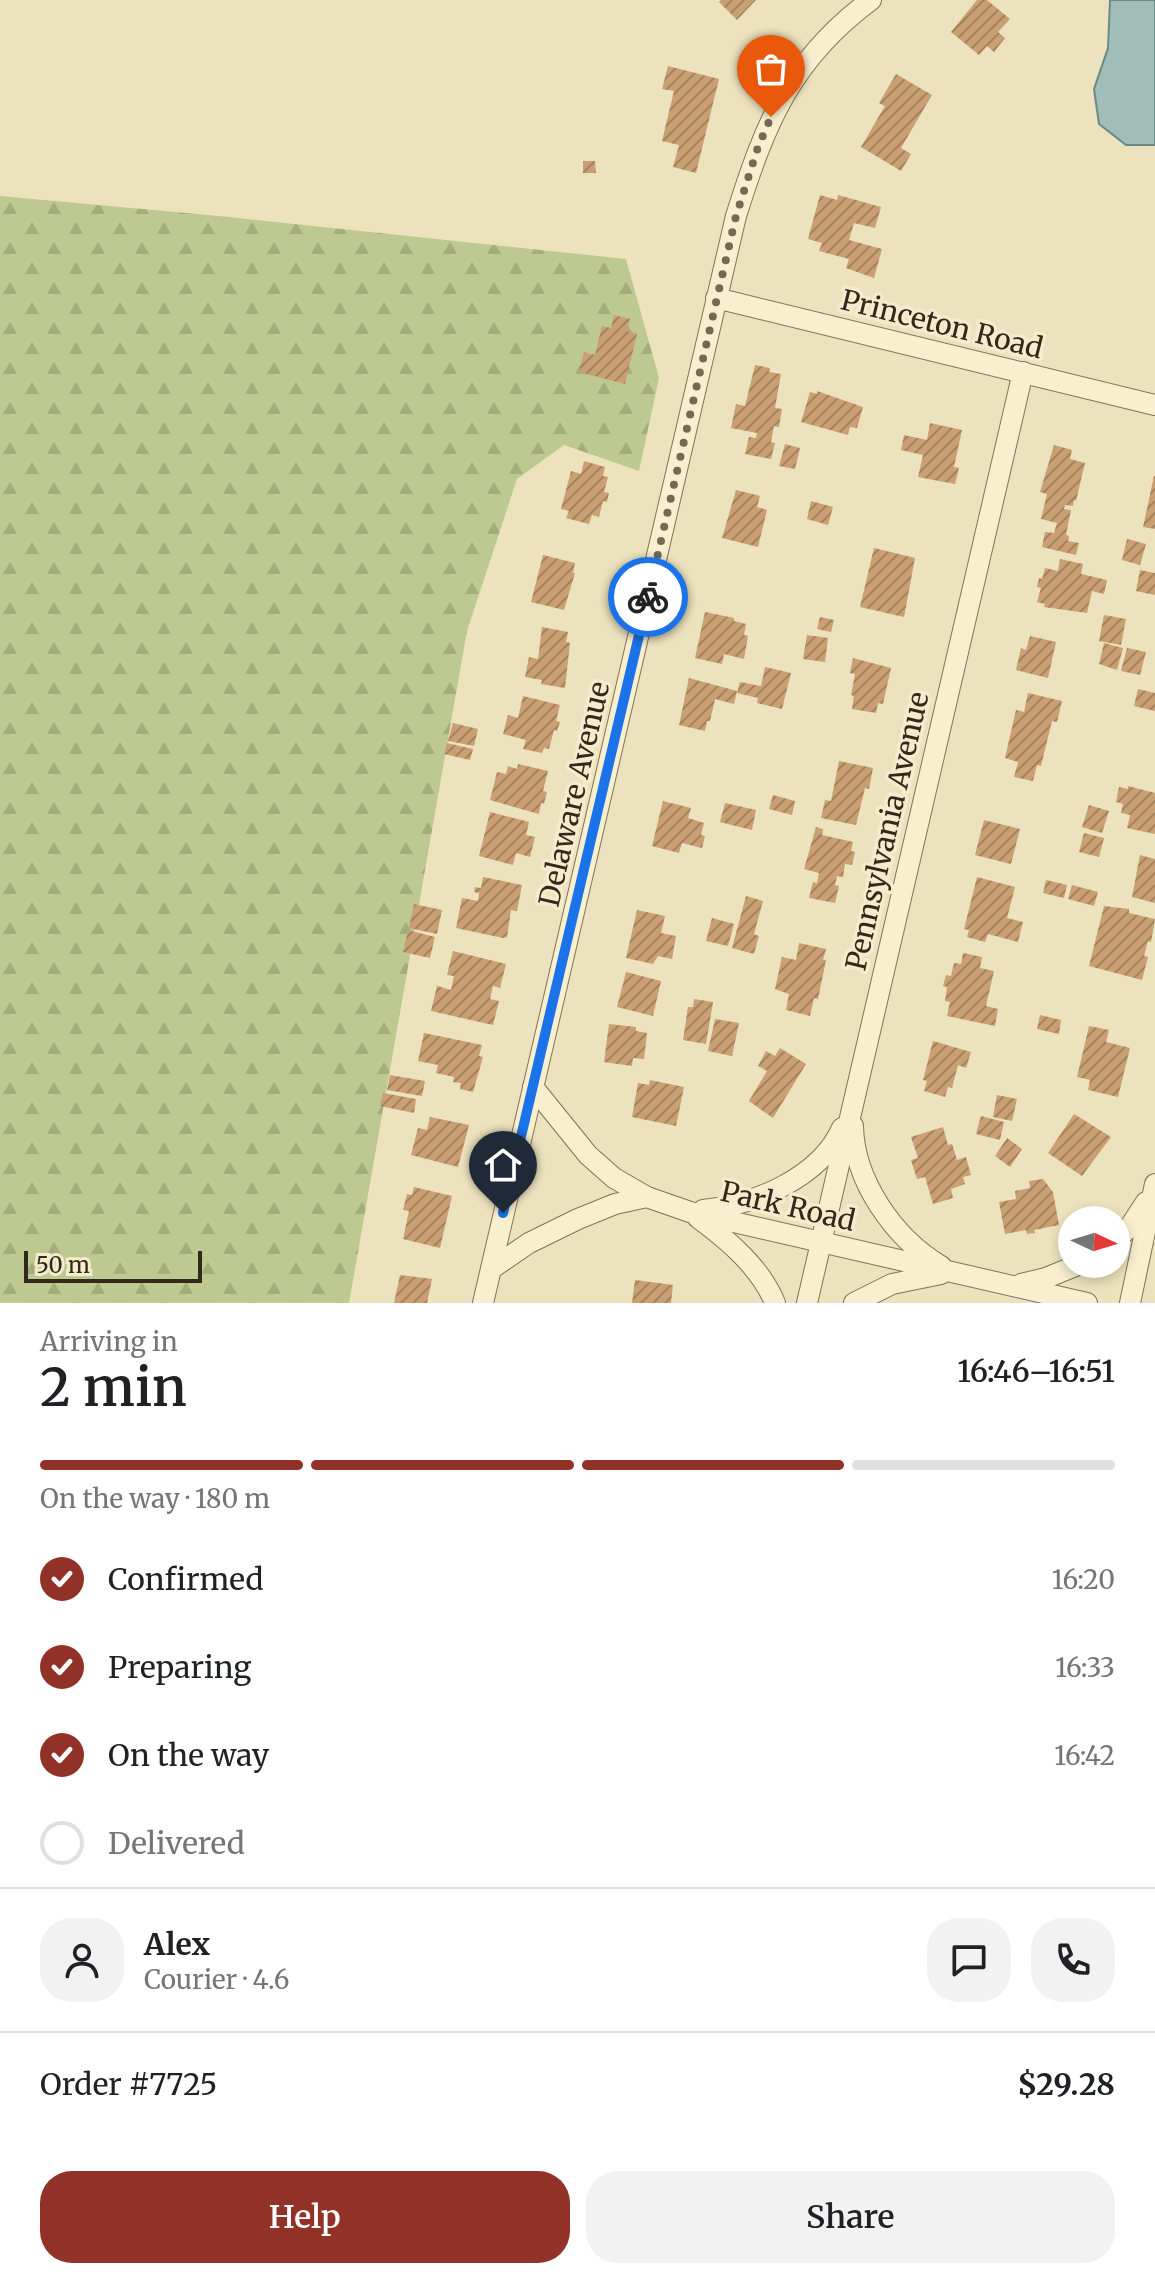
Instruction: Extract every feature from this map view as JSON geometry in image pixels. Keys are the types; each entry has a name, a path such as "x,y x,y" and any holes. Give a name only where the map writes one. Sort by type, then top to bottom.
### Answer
{"street":[{"name":"Delaware Avenue","path":"483,1303 736,216 758,147 771,117 794,79 822,44 871,0"},
{"name":"Princeton Road","path":"716,298 1155,405"},
{"name":"Pennsylvania Avenue","path":"807,1303 1023,372"},
{"name":"Park Road","path":"533,1087 588,1155 614,1178 647,1197 690,1212 1087,1303"},
{"path":"690,1212 750,1200 782,1186 805,1171 840,1134 852,1106"},
{"path":"852,1106 853,1140 867,1183 888,1217 908,1241 953,1273"},
{"path":"1130,1227 1155,1184"},
{"path":"1130,1303 1155,1184"},
{"path":"491,1269 529,1243 578,1219 615,1204 647,1197"},
{"path":"690,1212 722,1235 749,1264 775,1303"},
{"path":"854,1303 892,1284 925,1275 953,1273"},
{"path":"1013,1286 1058,1273"},
{"path":"1013,1286 1034,1303"}],"green space":[{"path":"0,196 626,259 659,378 639,471 564,445 517,479 467,631 349,1303 0,1303"}],"water":[{"path":"1110,0 1155,0 1155,145 1126,145 1099,124 1094,89 1108,48"}],"building":[{"path":"756,0 737,20 719,2"},
{"path":"977,0 987,0 1010,19 998,32 1005,38 994,52 987,46 979,55 951,32"},
{"path":"668,66 719,79 696,173 673,167 679,145 662,141 674,91 662,89"},
{"path":"896,74 932,95 901,148 911,154 901,171 861,147 885,106 879,103"},
{"path":"583,161 595,161 596,173 583,173"},
{"path":"820,195 837,200 838,195 881,207 875,228 854,223 849,240 882,249 874,278 846,268 849,259 819,251 822,243 808,239"},
{"path":"614,315 630,319 627,331 637,334 625,384 579,372 584,352 595,355 602,326 611,328"},
{"path":"755,365 781,374 775,408 782,409 779,427 774,426 771,442 775,443 771,459 745,454 749,437 756,438 757,433 731,428 736,404 745,406"},
{"path":"817,391 863,407 857,428 850,427 848,435 801,422 810,392 817,394"},
{"path":"930,423 962,430 954,467 959,468 955,484 918,477 923,455 901,450 904,435 927,440"},
{"path":"785,444 800,448 795,469 779,466"},
{"path":"1054,445 1072,450 1070,459 1085,463 1076,501 1073,506 1065,505 1064,509 1071,510 1066,535 1069,536 1068,541 1079,543 1076,555 1042,547 1045,532 1054,533 1057,523 1041,519 1047,494 1040,492"},
{"path":"584,461 605,467 603,476 608,477 604,492 609,493 607,502 603,501 599,517 592,515 589,524 566,518 569,511 561,509 571,471 581,474"},
{"path":"1155,476 1155,529 1143,527"},
{"path":"736,490 760,496 757,507 767,510 758,547 722,538"},
{"path":"811,501 833,507 828,525 807,519"},
{"path":"1127,539 1146,544 1140,565 1122,560"},
{"path":"874,548 915,558 904,617 860,607"},
{"path":"543,555 575,563 564,610 531,602"},
{"path":"1060,559 1083,564 1081,574 1107,580 1104,594 1092,591 1087,613 1044,607 1045,604 1037,602 1041,588 1037,587 1039,578 1042,579 1045,568 1058,571"},
{"path":"1140,570 1155,573 1155,595 1136,591"},
{"path":"705,612 746,624 744,635 748,636 744,659 724,654 722,664 695,658"},
{"path":"1104,615 1126,619 1121,645 1099,641"},
{"path":"820,617 834,620 831,632 817,629"},
{"path":"542,627 568,632 566,642 570,643 565,688 541,684 542,680 525,677 529,657 538,659"},
{"path":"807,635 828,638 825,662 803,659"},
{"path":"1030,636 1056,642 1048,678 1016,670 1021,648 1026,650"},
{"path":"1104,643 1123,648 1117,670 1099,664"},
{"path":"1127,648 1146,652 1140,675 1121,671"},
{"path":"853,658 891,668 883,704 878,703 876,713 852,709 855,674 850,673"},
{"path":"765,667 791,673 782,709 757,703 758,698 737,693 740,682 761,686"},
{"path":"689,678 737,691 734,704 715,699 705,731 679,725"},
{"path":"1138,689 1155,693 1155,711 1134,706"},
{"path":"1028,693 1062,701 1057,722 1052,721 1041,766 1037,765 1033,781 1014,777 1018,762 1005,758 1016,710 1024,712"},
{"path":"523,696 560,705 557,731 554,730 549,749 544,748 542,753 523,749 526,740 503,734 508,715 518,718"},
{"path":"453,723 478,729 474,746 448,741"},
{"path":"447,743 473,749 470,760 444,754"},
{"path":"839,761 873,768 856,825 821,818 825,800 831,801"},
{"path":"518,764 548,771 543,791 547,792 539,814 490,800 497,772 506,774 508,766 517,769"},
{"path":"1128,786 1155,793 1155,834 1127,828 1130,815 1121,813 1123,804 1116,802 1119,787 1128,789"},
{"path":"773,795 795,801 792,815 769,809"},
{"path":"663,801 691,808 688,818 704,823 702,848 682,843 679,853 652,846"},
{"path":"725,803 756,810 752,830 720,822"},
{"path":"1089,805 1109,811 1102,833 1082,827"},
{"path":"490,812 529,822 526,835 535,837 530,857 516,853 513,865 479,856"},
{"path":"984,820 1020,829 1011,864 975,855"},
{"path":"816,827 823,829 822,835 853,842 851,851 855,852 852,865 845,864 843,877 837,876 835,885 839,886 835,903 809,898 819,873 804,869"},
{"path":"1084,833 1104,838 1099,857 1079,852"},
{"path":"1140,855 1155,859 1155,903 1132,897"},
{"path":"483,877 522,885 517,911 511,910 507,937 456,928 462,898 478,901 479,893 474,892 475,887 481,888"},
{"path":"977,877 1015,887 1007,918 1023,922 1018,942 988,934 985,942 967,937 969,930 964,929"},
{"path":"1046,880 1067,885 1064,898 1043,893"},
{"path":"1072,885 1098,892 1094,906 1068,899"},
{"path":"746,896 763,901 754,934 759,936 754,954 732,948"},
{"path":"414,904 442,910 437,934 409,928"},
{"path":"1104,906 1129,909 1129,913 1155,919 1151,942 1148,941 1144,956 1148,957 1142,980 1089,966"},
{"path":"637,910 665,916 661,933 676,936 672,959 658,956 653,964 626,958"},
{"path":"712,918 734,924 728,946 706,941"},
{"path":"408,930 435,937 430,958 403,952"},
{"path":"799,943 826,949 818,999 814,998 810,1016 786,1010 789,994 775,989 782,957 796,960"},
{"path":"453,951 506,964 500,988 493,986 490,999 499,1001 493,1025 431,1011 437,986 451,990 454,976 447,975"},
{"path":"963,953 982,957 980,968 994,971 986,1006 998,1009 995,1026 947,1016 950,1002 945,1001 947,987 943,986 946,975 951,976 954,963 961,964"},
{"path":"626,972 661,981 653,1016 617,1007"},
{"path":"694,999 713,1002 706,1044 683,1040 688,1007 693,1007"},
{"path":"1040,1015 1061,1020 1059,1034 1037,1029"},
{"path":"715,1019 739,1023 732,1056 708,1051"},
{"path":"609,1024 636,1027 636,1031 647,1033 644,1059 633,1058 632,1066 604,1062"},
{"path":"1089,1026 1109,1030 1106,1042 1130,1048 1118,1097 1088,1090 1090,1080 1077,1077"},
{"path":"424,1033 482,1045 479,1056 483,1057 473,1092 460,1089 461,1083 453,1082 454,1077 436,1073 438,1065 418,1061"},
{"path":"933,1041 971,1052 966,1068 958,1065 952,1088 948,1087 945,1097 924,1091 927,1081 923,1080"},
{"path":"780,1048 806,1064 773,1118 749,1101 767,1071 758,1066 766,1051 775,1056"},
{"path":"390,1075 425,1081 422,1096 387,1090"},
{"path":"650,1080 684,1087 676,1126 632,1117 638,1083 649,1085"},
{"path":"383,1093 416,1099 414,1113 380,1106"},
{"path":"997,1095 1017,1099 1012,1121 993,1117"},
{"path":"1074,1114 1111,1137 1082,1176 1048,1153"},
{"path":"981,1116 1004,1122 1000,1140 976,1134"},
{"path":"430,1117 469,1125 458,1167 411,1155 418,1128 427,1130"},
{"path":"943,1127 948,1145 952,1144 957,1160 966,1157 971,1175 963,1177 965,1184 951,1189 953,1198 933,1204 925,1177 917,1179 911,1160 918,1158 911,1137"},
{"path":"1007,1138 1022,1149 1010,1167 995,1156"},
{"path":"1043,1179 1053,1192 1058,1225 1034,1230 1035,1233 1027,1234 1026,1230 1005,1234 999,1202 1016,1199 1015,1191 1030,1188 1029,1181"},
{"path":"414,1187 452,1196 440,1248 403,1239 409,1211 403,1210 407,1194 412,1195"},
{"path":"400,1275 432,1279 427,1303 394,1303"},
{"path":"635,1280 673,1285 671,1303 632,1303"}],"way so far":[{"path":"648,597 736,216 771,117"}],"route":[{"path":"503,1213 648,597"}]}
